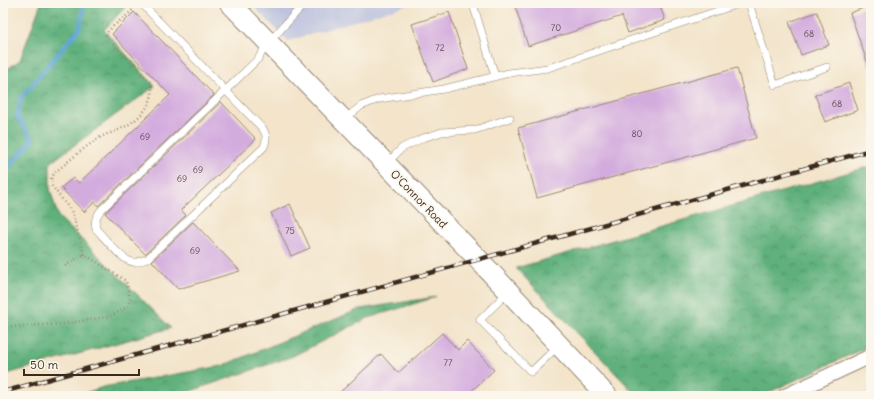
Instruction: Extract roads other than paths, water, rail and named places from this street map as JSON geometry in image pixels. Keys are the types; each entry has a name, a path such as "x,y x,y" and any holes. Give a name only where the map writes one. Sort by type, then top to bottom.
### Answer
{"street":[{"name":"O'Connor Road","path":"230,3 607,396"},
{"path":"785,396 871,356"}],"lane":[{"path":"145,7 226,90 263,129 266,135 264,147 148,258 140,262 133,262 125,259 96,229 94,222 97,216 226,90 258,59 268,43 304,3"},
{"path":"343,120 361,106 379,99 444,90 495,76 548,68 741,3"},
{"path":"749,3 775,85 827,67"},
{"path":"473,4 495,76"},
{"path":"385,165 402,148 423,138 442,132 475,130 510,118"},
{"path":"508,292 480,320 532,372 559,345"}],"waterway":[{"path":"3,173 33,140 17,116 21,98 79,29 85,3"}],"railway":[{"path":"3,392 871,150"}]}
